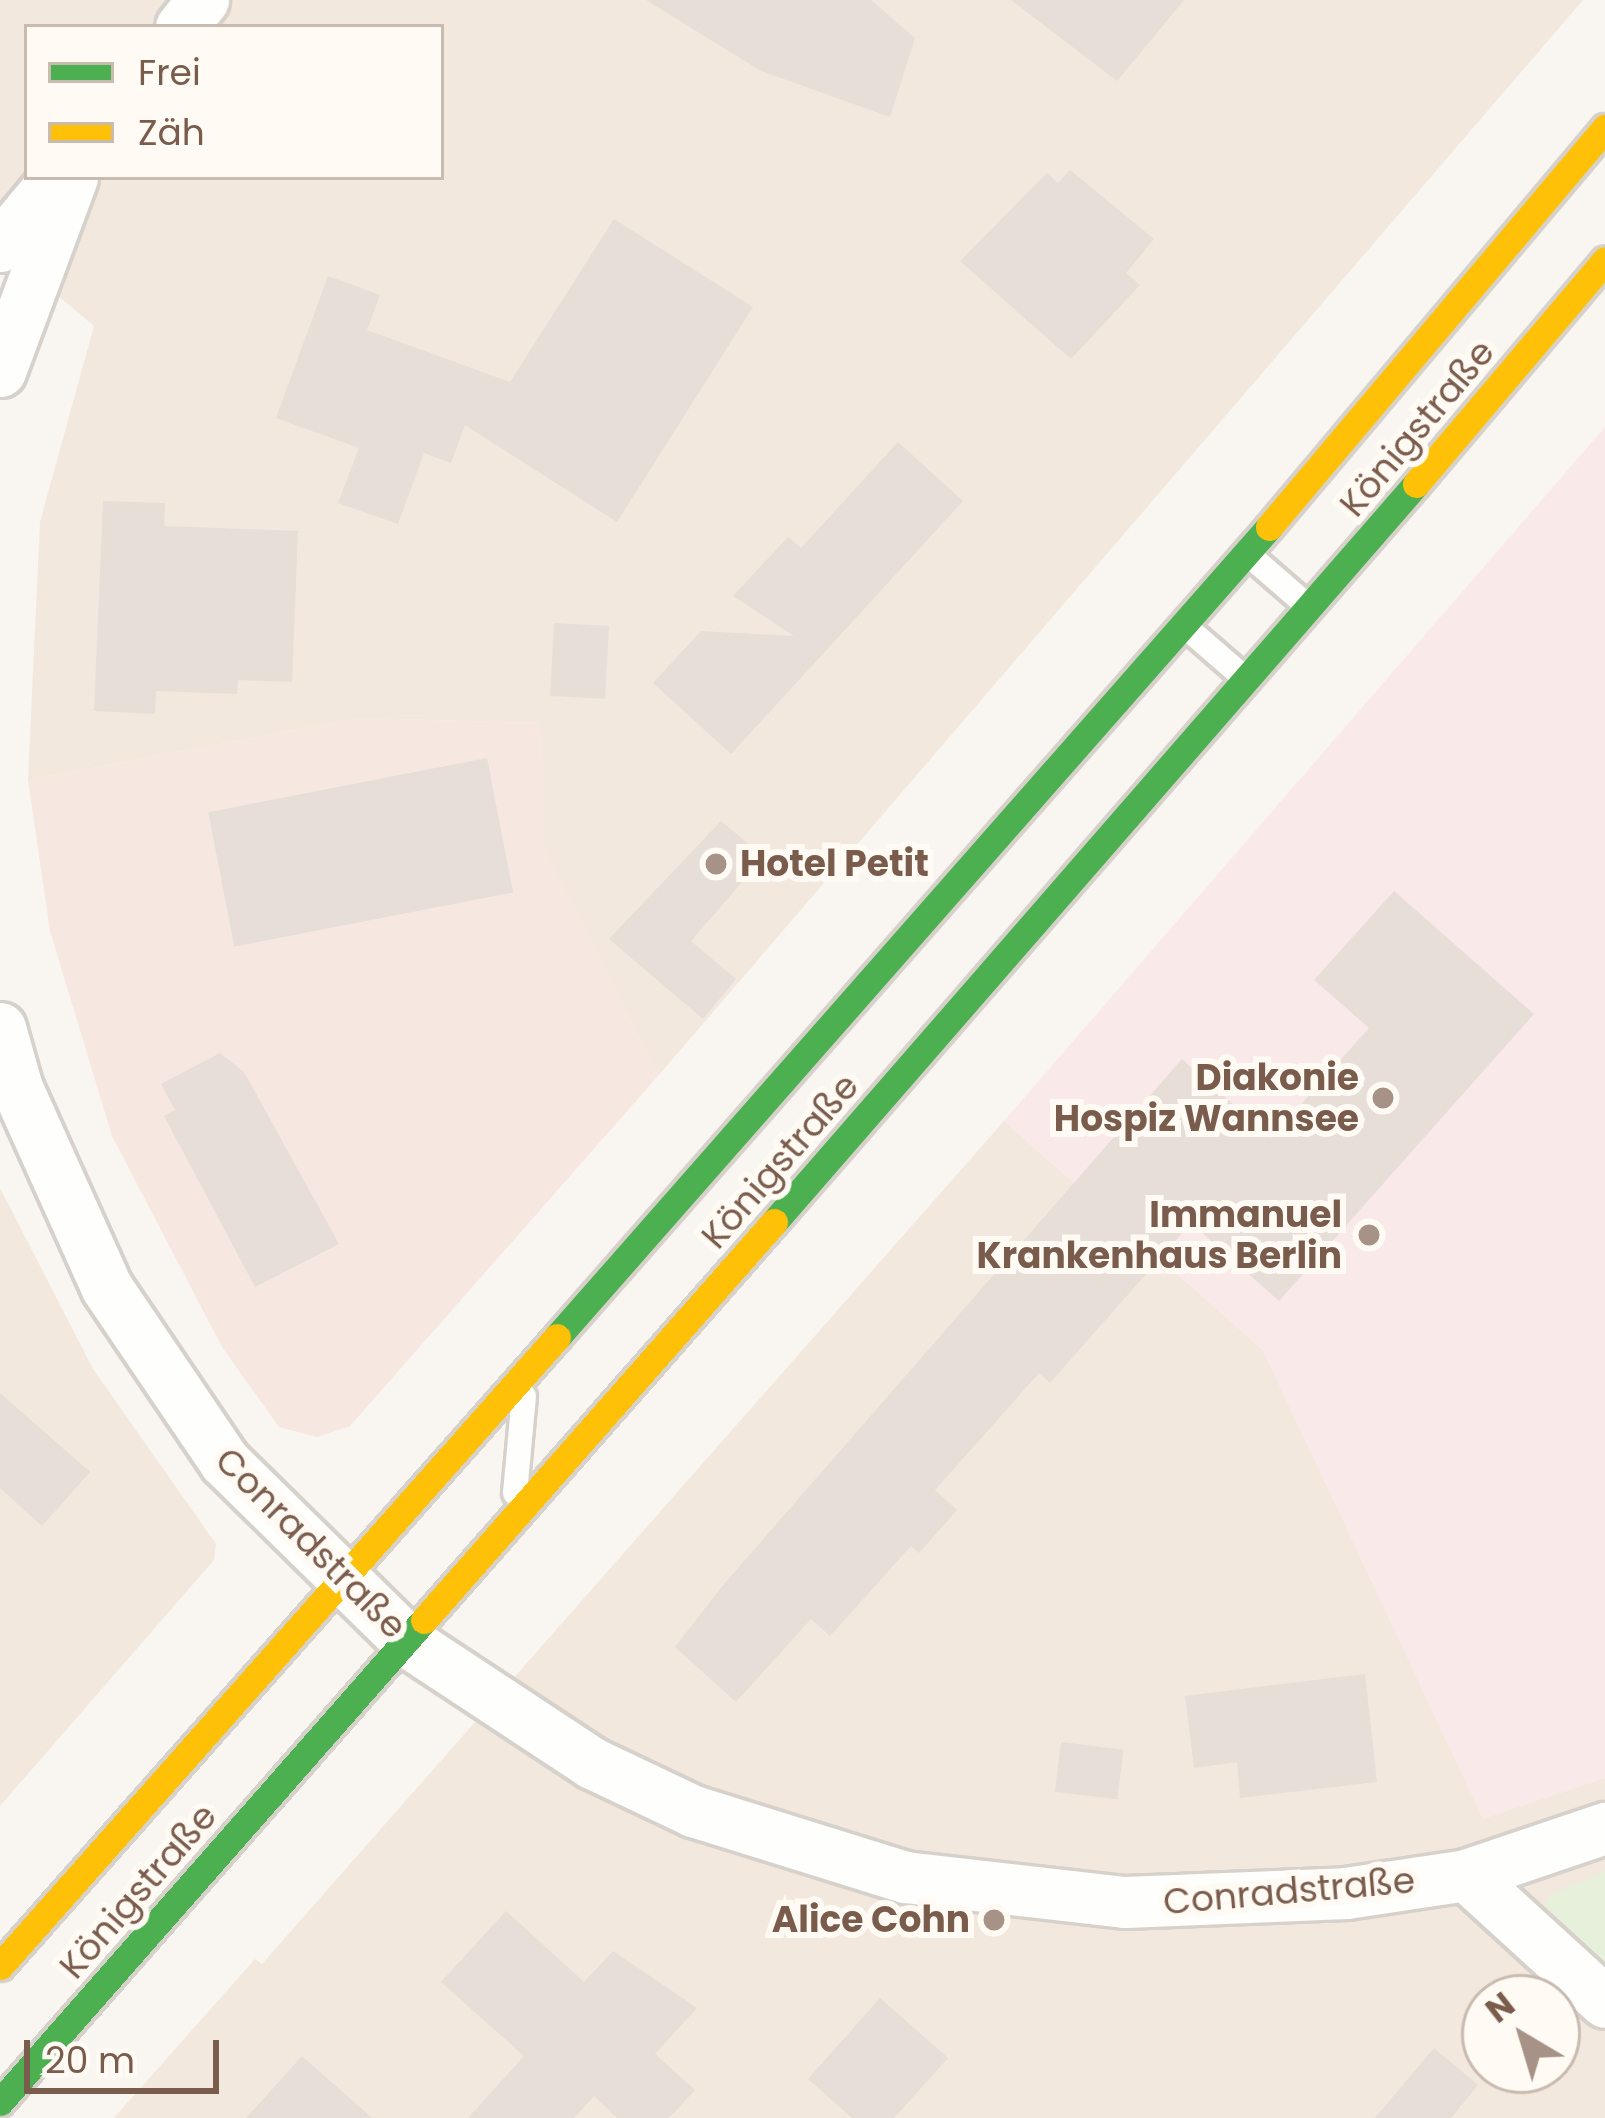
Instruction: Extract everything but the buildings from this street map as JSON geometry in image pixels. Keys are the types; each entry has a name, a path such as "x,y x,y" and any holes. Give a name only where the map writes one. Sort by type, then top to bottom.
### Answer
{"main road":[{"name":"Königstraße","path":"0,1966 1248,555 1605,128"},
{"name":"Königstraße","path":"0,2102 1250,682 1605,260"}],"street":[{"path":"183,24 203,0"},
{"path":"0,246 55,180"},
{"path":"0,371 71,180"},
{"name":"Conradstraße","path":"0,1028 17,1088 107,1288 225,1462 339,1582 407,1641 612,1772 797,1849 905,1877 1174,1904 1466,1875 1605,1828"},
{"name":"Conradstraße","path":"1466,1875 1605,2002"}],"lane":[{"path":"1248,555 1312,609"},
{"path":"1186,626 1250,682"},
{"path":"512,1519 527,1370"}],"shaded area":[{"path":"0,0 1583,0 658,1076 545,852 540,723 359,718 28,780 40,522 94,326 0,247"},
{"name":"Immanuel Krankenhaus Berlin","path":"1605,427 1605,1778 1483,1819 1263,1350 1004,1121"},
{"path":"359,718 541,723 546,852 658,1076 350,1426 317,1437 279,1427 222,1347 112,1136 50,931 28,780"},
{"path":"1004,1121 1263,1350 1483,1818 1605,1778 1605,2118 114,2118 255,1959 262,1964"},
{"path":"0,1188 93,1369 216,1544 214,1560 0,1806"}],"green space":[{"path":"1605,1872 1605,1967 1538,1911 1552,1894"}],"traffic: fast":[{"path":"774,1222 1416,484"},
{"path":"557,1337 1269,527"},
{"path":"0,2102 424,1620"}],"traffic: slow":[{"path":"1269,527 1605,128"},
{"path":"1416,484 1605,260"},
{"path":"424,1620 774,1222"},
{"path":"0,1966 557,1337"}],"place":[{"name":"Hotel Petit","path":"716,864"},
{"name":"Diakonie Hospiz Wannsee","path":"1383,1098"},
{"name":"Immanuel Krankenhaus Berlin","path":"1369,1235"},
{"name":"Alice Cohn","path":"994,1920"}]}
